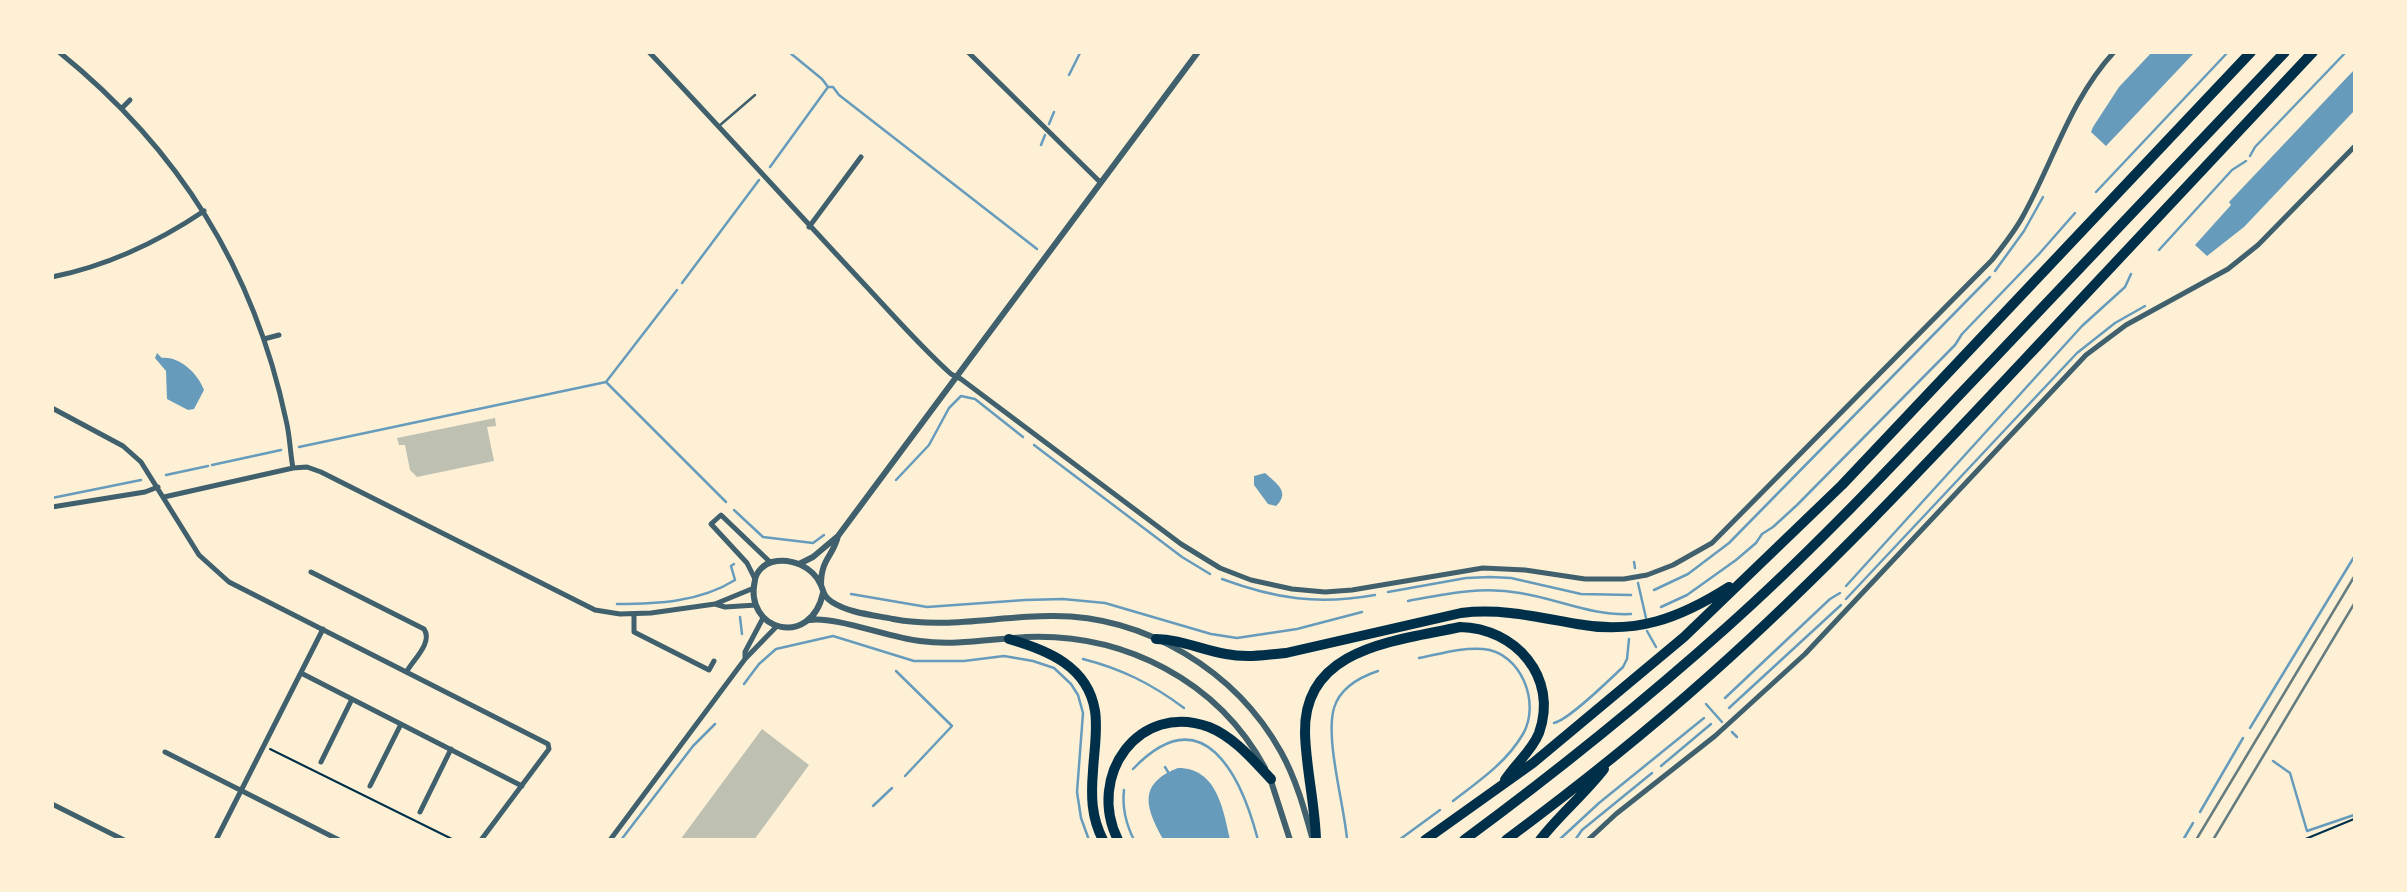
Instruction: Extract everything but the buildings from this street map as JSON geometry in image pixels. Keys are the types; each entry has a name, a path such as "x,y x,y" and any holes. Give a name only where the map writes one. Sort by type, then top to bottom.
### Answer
{"highway":[{"path":"1425,839 1571,733 1684,637 1842,485 2251,52"},
{"path":"1464,839 1552,775 1642,700 1728,626 1794,564 1869,490 2285,52"},
{"path":"1506,839 1612,758 1711,675 1891,500 2313,52"},
{"path":"1156,639 1170,639 1243,657 1286,653 1379,630 1475,611 1518,612 1597,627 1634,626 1679,615 1747,576"},
{"path":"1314,839 1305,732 1309,703 1318,686 1336,664 1354,653 1384,644 1460,627 1473,627 1503,636 1525,654 1535,667 1544,692 1542,719 1533,745 1501,786"},
{"path":"1009,639 1033,646 1060,659 1075,671 1087,687 1095,711 1096,727 1092,805 1103,839"},
{"path":"1118,839 1107,802 1111,774 1127,748 1153,728 1189,722 1209,727 1245,752 1271,779"},
{"path":"1540,839 1562,814 1586,793 1612,758"}],"street":[{"path":"59,52 122,108 167,160 204,211 240,276 264,339 287,423 293,468"},
{"path":"649,52 809,227 951,374 1181,544 1220,568 1251,580 1292,589 1325,592 1483,568 1525,570 1585,579 1623,579 1647,575 1674,565 1712,542 1992,260 2023,216 2075,106 2092,78 2114,52"},
{"path":"968,52 1100,182"},
{"path":"799,564 813,557 838,536 1198,52"},
{"path":"122,108 130,100"},
{"path":"1588,839 1715,736 1805,654 2086,355 2126,325 2228,269 2258,245 2354,147"},
{"path":"809,227 861,157"},
{"path":"52,277 124,255 173,231 204,211"},
{"path":"264,339 279,335"},
{"path":"52,408 127,448 141,462 158,487 199,555 220,575 241,589 548,744 549,749 481,839"},
{"path":"164,497 307,467 588,607 613,613 634,614 715,604 754,588"},
{"path":"52,507 145,492 158,487"},
{"path":"755,579 747,563 711,524 721,515 770,562 799,564 811,572 821,585"},
{"path":"838,536 821,568 821,585 829,600 839,605 899,620 944,624 1003,618 1069,616 1103,621 1156,639 1203,665 1240,695 1276,743 1294,778 1314,839"},
{"path":"770,562 755,579 754,588 756,605 763,618 777,626 791,628 810,620 823,619 921,642 1027,637 1098,643 1142,656 1164,667 1182,677 1225,712 1245,735 1271,779 1290,839"},
{"path":"311,572 427,632 428,640 407,671"},
{"path":"810,620 820,605 823,593"},
{"path":"715,604 725,607 756,605"},
{"path":"634,614 634,632 709,670 714,661"},
{"path":"745,659 745,652 763,618"},
{"path":"610,839 745,659 777,626"},
{"path":"216,839 323,629"},
{"path":"301,673 522,786"},
{"path":"321,762 352,699"},
{"path":"370,786 401,724"},
{"path":"420,812 451,749"},
{"path":"165,752 339,839"},
{"path":"52,804 124,839"}],"lane":[{"path":"719,126 755,95"}],"path":[{"path":"264,747 454,839"},
{"path":"2303,839 2354,819"}],"water":[{"path":"2152,52 2194,53 2106,146 2091,132 2093,127 2119,87"},
{"path":"2354,70 2354,111 2244,227 2207,256 2195,245 2231,205 2229,202"},
{"path":"157,353 162,358 182,363 197,378 204,390 194,409 188,410 167,399 166,371 155,358"},
{"path":"1265,473 1282,492 1276,506 1268,504 1254,485 1254,476"},
{"path":"1178,768 1202,775 1210,783 1221,803 1230,839 1163,839 1152,817 1149,798 1156,781"}],"waterway":[{"path":"789,52 828,87 833,87 839,95 1037,249"},
{"path":"2096,192 2228,52"},
{"path":"2250,156 2255,147 2346,52"},
{"path":"1069,75 1080,53"},
{"path":"770,167 828,87"},
{"path":"1049,124 1054,112"},
{"path":"1041,145 1045,135"},
{"path":"2159,250 2232,170 2246,161"},
{"path":"682,283 759,180"},
{"path":"1995,271 2024,231 2043,197"},
{"path":"1661,607 1687,595 1736,560 1797,505 1955,345 1962,334 2075,213"},
{"path":"1846,586 2082,326 2125,287 2131,274"},
{"path":"1654,590 1688,574 1729,543 1990,277"},
{"path":"299,447 606,382 677,290"},
{"path":"1846,599 2077,353 2115,323 2145,306"},
{"path":"606,382 726,502"},
{"path":"896,480 929,445 949,408 961,396 975,399 1023,437"},
{"path":"1034,445 1182,557 1210,574"},
{"path":"212,465 281,450"},
{"path":"166,475 208,466"},
{"path":"52,498 141,480"},
{"path":"734,510 763,537 813,543 824,535"},
{"path":"2250,728 2354,557"},
{"path":"1634,562 1635,568"},
{"path":"617,604 663,602 707,593 735,580 731,566 734,564"},
{"path":"1388,592 1466,578 1490,577 1511,578 1581,594 1631,595"},
{"path":"1222,579 1261,591 1316,600 1375,595"},
{"path":"1638,583 1646,618"},
{"path":"1408,601 1491,590 1534,596 1603,612 1631,614"},
{"path":"1725,698 1830,599 1840,593"},
{"path":"851,594 927,607 1063,599 1105,603 1211,634 1237,638 1297,629 1362,612"},
{"path":"1729,708 1841,605"},
{"path":"740,617 742,634"},
{"path":"1647,631 1656,647"},
{"path":"744,684 759,664 776,649 833,636 914,661 964,661 1004,656 1054,668 1071,684 1078,695 1083,713 1077,792 1081,818 1089,840"},
{"path":"1554,723 1579,707 1623,667 1627,659 1629,639"},
{"path":"1419,658 1467,649 1496,652 1508,659 1517,669 1528,694 1528,722 1509,754 1453,801"},
{"path":"1083,659 1136,678 1184,708"},
{"path":"896,671 952,726 905,776"},
{"path":"1347,839 1333,754 1334,708 1341,695 1352,684 1378,671"},
{"path":"1706,704 1722,722"},
{"path":"1559,840 1599,803 1704,718"},
{"path":"621,840 693,746 715,724"},
{"path":"1661,766 1711,724"},
{"path":"1732,732 1737,737"},
{"path":"2200,812 2243,738"},
{"path":"1133,769 1158,748 1180,740 1199,742 1215,753 1229,770 1251,815 1258,840"},
{"path":"2273,761 2290,773 2307,831 2354,815"},
{"path":"1165,767 1168,772"},
{"path":"1575,840 1582,830 1652,773"},
{"path":"873,806 892,788"},
{"path":"1124,790 1125,815 1134,840"},
{"path":"1399,840 1440,810"},
{"path":"2183,840 2193,823"}],"railway":[{"path":"2196,840 2354,577"},
{"path":"2213,840 2354,604"}]}
